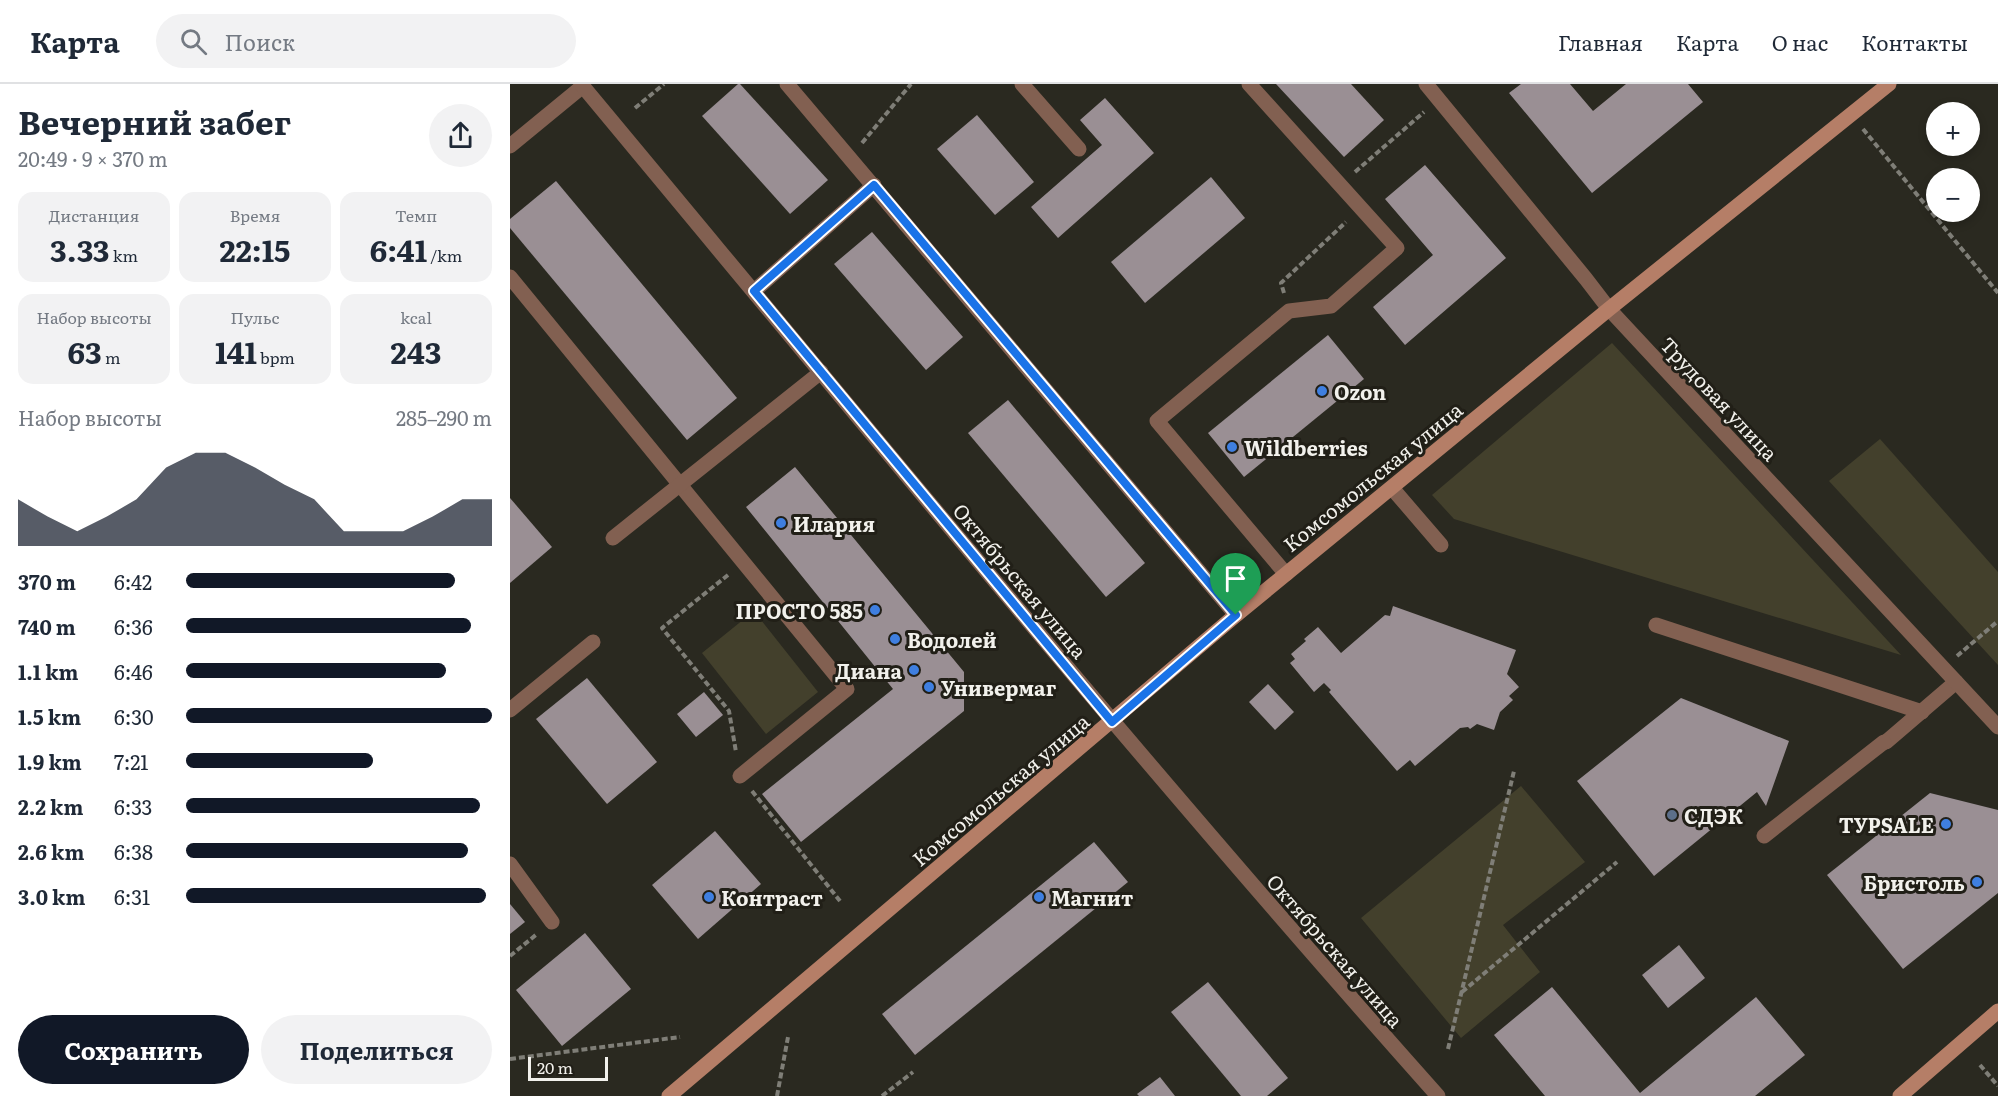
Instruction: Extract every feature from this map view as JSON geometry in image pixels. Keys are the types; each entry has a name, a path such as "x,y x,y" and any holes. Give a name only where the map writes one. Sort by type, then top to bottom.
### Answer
{"street":[{"path":"787,84 1236,615"},
{"path":"1022,84 1079,149"},
{"path":"1249,84 1397,248 1331,306 1289,311 1157,421 1286,574"},
{"name":"Трудовая улица","path":"1426,84 1609,309 1998,727"},
{"name":"Комсомольская улица","path":"669,1096 1236,615 1609,309 1889,84"},
{"path":"510,146 582,85"},
{"name":"Октябрьская улица","path":"582,85 1112,722 1285,924 1438,1096"},
{"path":"754,291 874,185"},
{"path":"510,277 846,688 740,776"},
{"path":"613,538 821,372"},
{"path":"1392,488 1441,545"},
{"path":"1656,625 1922,712"},
{"path":"510,710 593,642"},
{"path":"1764,836 1885,742 1956,682"},
{"path":"510,864 552,922"},
{"path":"1900,1096 1998,1011"}],"path":[{"path":"635,108 664,84"},
{"path":"850,157 911,84"},
{"path":"1341,185 1438,100"},
{"path":"1852,114 1998,293"},
{"path":"1289,311 1281,283 1361,207"},
{"path":"744,563 662,628 729,711 740,776 840,901"},
{"path":"1942,668 1998,621"},
{"path":"1448,1049 1514,771"},
{"path":"1462,992 1617,862"},
{"path":"510,956 552,922"},
{"path":"510,1059 680,1037"},
{"path":"777,1096 788,1037"},
{"path":"1980,1065 1998,1086"},
{"path":"882,1096 913,1072"}],"shaded area":[{"path":"1612,343 1901,655 1454,519 1432,495"},
{"path":"1880,439 1998,572 1998,665 1829,481"},
{"path":"754,611 818,692 766,734 702,653"},
{"path":"1521,786 1585,862 1503,925 1540,972 1461,1038 1361,918"}],"building":[{"path":"738,84 828,180 790,214 702,116"},
{"path":"1276,84 1351,84 1384,120 1344,157"},
{"path":"1521,84 1570,84 1593,111 1626,84 1688,84 1703,102 1592,193 1509,93"},
{"path":"1105,98 1154,153 1058,238 1031,207 1102,145 1080,120"},
{"path":"977,115 1034,182 995,215 937,149"},
{"path":"1425,165 1506,258 1405,345 1373,307 1433,255 1385,199"},
{"path":"1211,177 1245,218 1145,303 1111,262"},
{"path":"556,181 737,398 687,440 510,228 510,219"},
{"path":"872,232 963,337 926,370 834,264"},
{"path":"1328,335 1364,379 1244,477 1208,433"},
{"path":"1008,400 1145,563 1106,597 968,433"},
{"path":"795,467 964,672 964,711 801,842 762,794 893,689 746,507"},
{"path":"510,498 552,547 510,583"},
{"path":"1393,606 1516,650 1507,674 1519,687 1509,696 1513,700 1500,712 1494,730 1477,724 1470,729 1460,728 1415,766 1410,760 1397,771 1329,692 1331,690 1324,683 1314,692 1290,663 1295,659 1291,654 1318,627 1341,653 1385,615 1390,616"},
{"path":"587,678 657,762 607,804 536,719"},
{"path":"1268,684 1294,712 1275,730 1249,702"},
{"path":"704,692 723,715 696,737 677,714"},
{"path":"1681,698 1789,741 1766,806 1757,792 1654,876 1577,781"},
{"path":"1930,793 1998,810 1998,893 1903,969 1827,875"},
{"path":"715,831 761,884 698,939 652,885"},
{"path":"1094,842 1128,882 915,1055 882,1014"},
{"path":"510,904 525,922 510,934"},
{"path":"585,933 631,989 562,1046 516,990"},
{"path":"1679,945 1705,978 1668,1008 1642,975"},
{"path":"1208,982 1288,1078 1267,1096 1241,1096 1171,1012"},
{"path":"1552,987 1640,1093 1756,997 1805,1055 1755,1096 1545,1096 1494,1035"},
{"path":"1160,1077 1175,1096 1139,1096 1137,1094"}],"place":[{"name":"Ozon","path":"1322,391"},
{"name":"Wildberries","path":"1232,447"},
{"name":"Илария","path":"781,523"},
{"name":"ПРОСТО 585","path":"875,610"},
{"name":"Водолей","path":"895,639"},
{"name":"Диана","path":"914,670"},
{"name":"Универмаг","path":"929,687"},
{"name":"СДЭК","path":"1672,815"},
{"name":"ТУРSALE","path":"1946,824"},
{"name":"Бристоль","path":"1977,882"},
{"name":"Контраст","path":"709,897"},
{"name":"Магнит","path":"1039,897"}],"route":[{"path":"874,185 1236,615 1112,722 754,291 874,185"}]}
